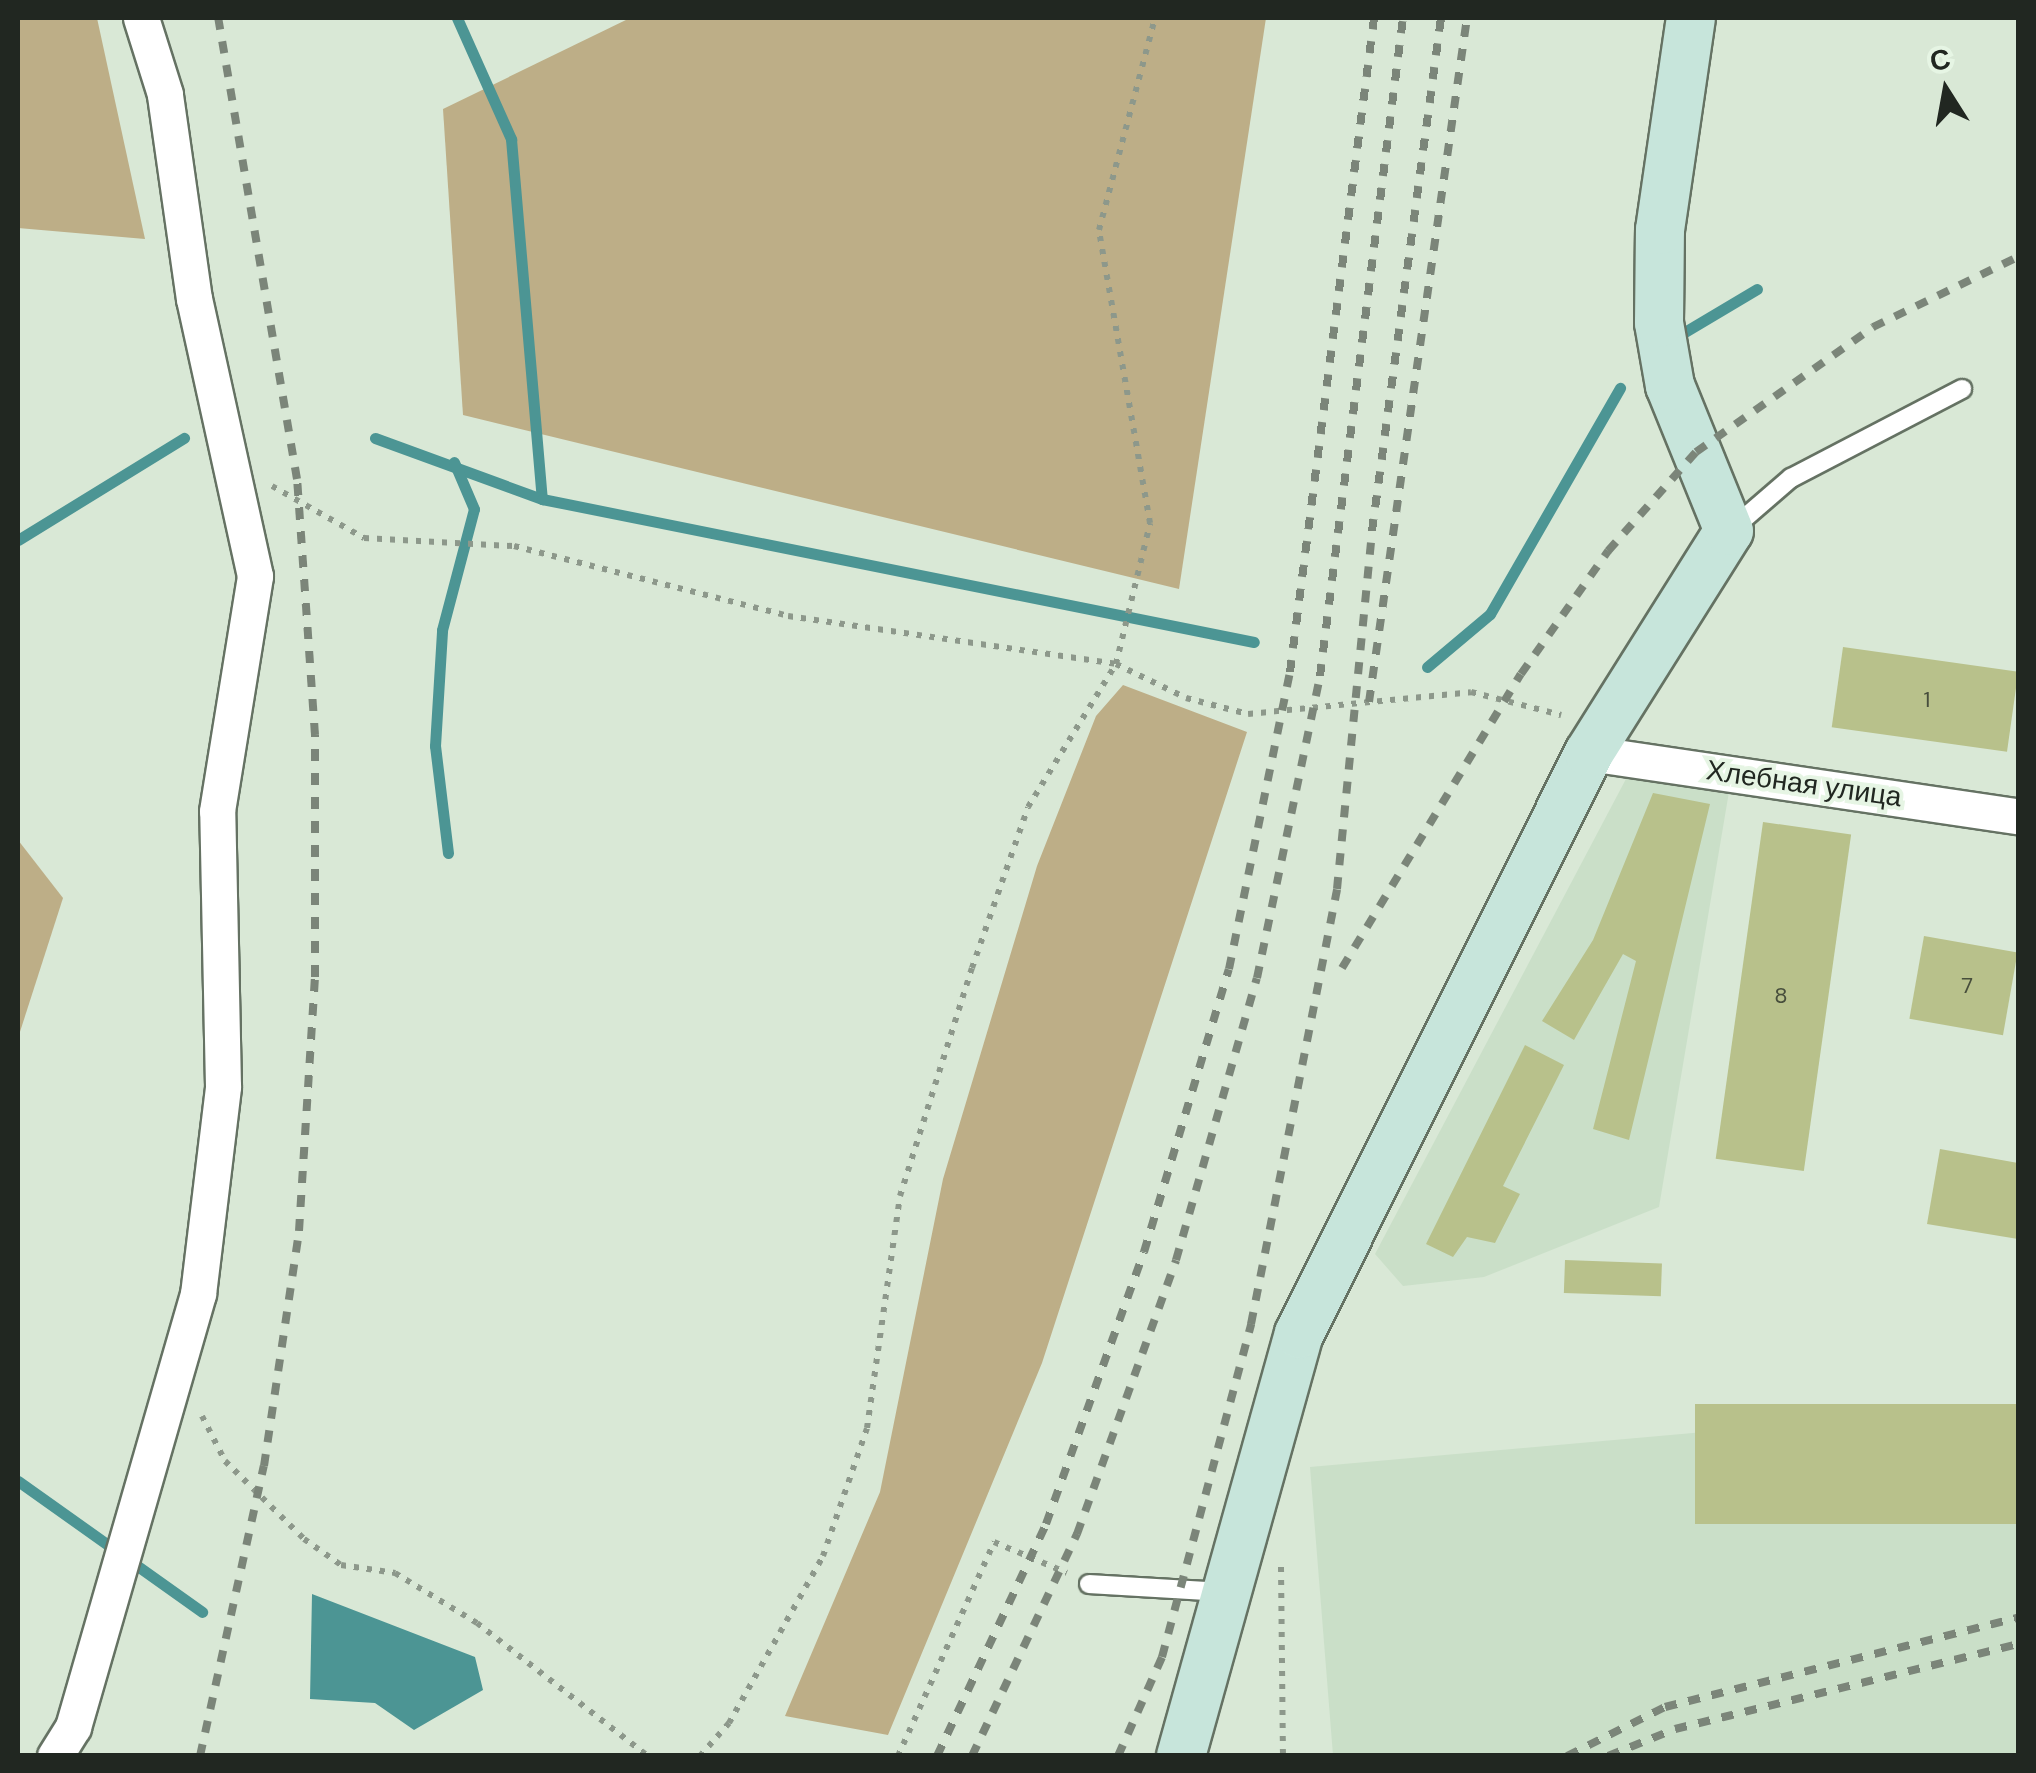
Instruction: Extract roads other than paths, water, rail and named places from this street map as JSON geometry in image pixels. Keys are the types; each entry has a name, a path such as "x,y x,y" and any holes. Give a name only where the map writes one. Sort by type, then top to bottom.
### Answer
{"street":[{"path":"54,1756 73,1727 198,1294 223,1086 217,811 255,576 229,458 165,94 141,18"},
{"path":"1181,1756 1299,1334 1597,739 1729,531 1670,386 1659,323 1660,230 1692,18"},
{"name":"Хлебная улица","path":"1597,739 2018,816"}],"lane":[{"path":"1729,531 1791,478 1962,388"},
{"path":"1089,1584 1226,1592"}],"water":[{"path":"312,1594 475,1657 483,1690 414,1730 375,1703 310,1699"}],"waterway":[{"path":"457,18 511,139 542,499"},
{"path":"1683,333 1757,289"},
{"path":"1427,667 1490,614 1620,388"},
{"path":"18,540 184,438"},
{"path":"375,438 542,499 1254,642"},
{"path":"448,853 435,746 442,630 474,509 454,462"},
{"path":"18,1481 202,1612"}],"railway":[{"path":"200,1756 264,1466 299,1231 315,977 315,735 297,479 218,18"},
{"path":"937,1756 1046,1524 1144,1252 1229,969 1290,672 1374,18"},
{"path":"972,1756 1077,1534 1176,1260 1257,978 1320,676 1403,18"},
{"path":"1118,1756 1162,1657 1251,1324 1337,889 1372,531 1441,18"},
{"path":"1369,702 1467,18"},
{"path":"1342,968 1521,674 1608,551 1696,452 1873,327 2018,257"},
{"path":"1567,1756 1665,1707 2018,1618"},
{"path":"1608,1756 1675,1729 2018,1644"}]}
